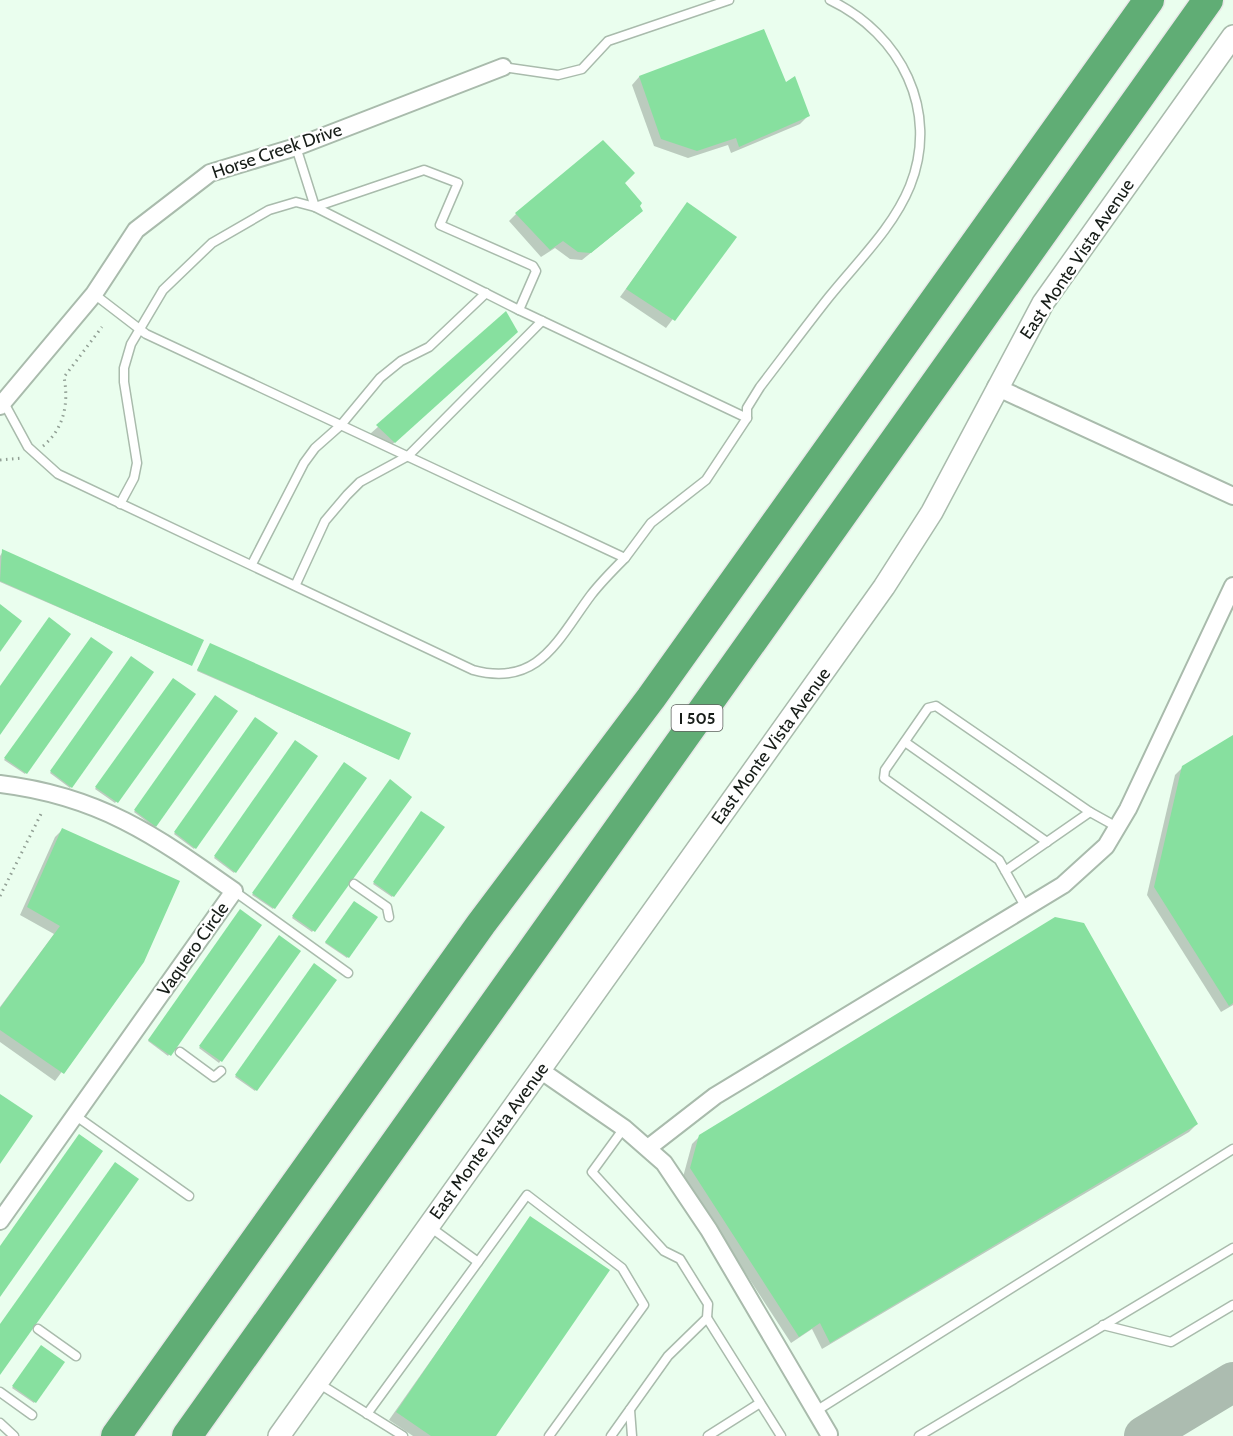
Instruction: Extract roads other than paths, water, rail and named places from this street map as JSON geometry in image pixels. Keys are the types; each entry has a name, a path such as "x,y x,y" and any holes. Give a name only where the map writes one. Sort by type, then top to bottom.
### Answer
{"highway":[{"path":"1110,55 1136,0"},
{"path":"1110,55 1149,0"},
{"name":"I 505","path":"187,1436 1208,0"},
{"name":"I 505","path":"117,1436 481,924 651,698 1110,55"}],"street":[{"name":"East Monte Vista Avenue","path":"286,1433 317,1383 884,587 932,512 996,387 1043,303 1233,36"},
{"name":"Horse Creek Drive","path":"2,404 94,294 136,230 210,172 296,147 503,67"},
{"path":"996,387 1233,496"},
{"path":"648,1148 715,1096 1063,885 1106,846 1233,586"},
{"name":"Vaquero Circle","path":"0,784 74,798 117,815 159,838 234,891 0,1221"},
{"path":"540,1070 624,1128 664,1163 709,1230 830,1435"}],"lane":[{"path":"503,67 558,75 582,69 608,40 729,0"},
{"path":"2,404 34,453 58,474 296,584 473,670 489,674 511,672 534,665 551,652 592,593 625,558 651,524 706,480 747,418 747,408 760,387 830,296 870,249 899,208 916,168 920,140 916,100 908,73 893,50 862,20 830,0"},
{"path":"296,147 315,207"},
{"path":"315,207 424,170 458,183 440,225 533,266 536,271 519,310"},
{"path":"120,504 134,478 137,463 124,375 131,344 163,290 212,243 269,210 296,202 315,207 519,310 747,418"},
{"path":"252,564 304,463 315,448 341,425 380,378 401,361 429,347 486,293"},
{"path":"94,294 140,330 625,558"},
{"path":"296,584 326,521 347,495 360,482 408,456 542,321"},
{"path":"1026,908 999,860 884,778 885,770 928,708 936,706 1090,812 1117,827"},
{"path":"905,742 1047,842"},
{"path":"1005,871 1090,812"},
{"path":"354,884 387,907 389,918"},
{"path":"234,891 348,973"},
{"path":"180,1052 214,1077 221,1071"},
{"path":"76,1116 189,1196"},
{"path":"624,1128 592,1172 664,1251 680,1259 708,1304 707,1318 781,1436"},
{"path":"816,1411 1233,1149"},
{"path":"367,1414 527,1195 622,1268 644,1305 549,1436"},
{"path":"429,1226 478,1262"},
{"path":"919,1436 1233,1248"},
{"path":"1103,1325 1171,1342 1233,1305"},
{"path":"611,1436 668,1356 707,1318"},
{"path":"38,1329 75,1356"},
{"path":"317,1383 403,1436"},
{"path":"0,1392 33,1415"},
{"path":"708,1436 760,1403"},
{"path":"630,1409 632,1436"},
{"path":"0,1423 14,1436"}]}
